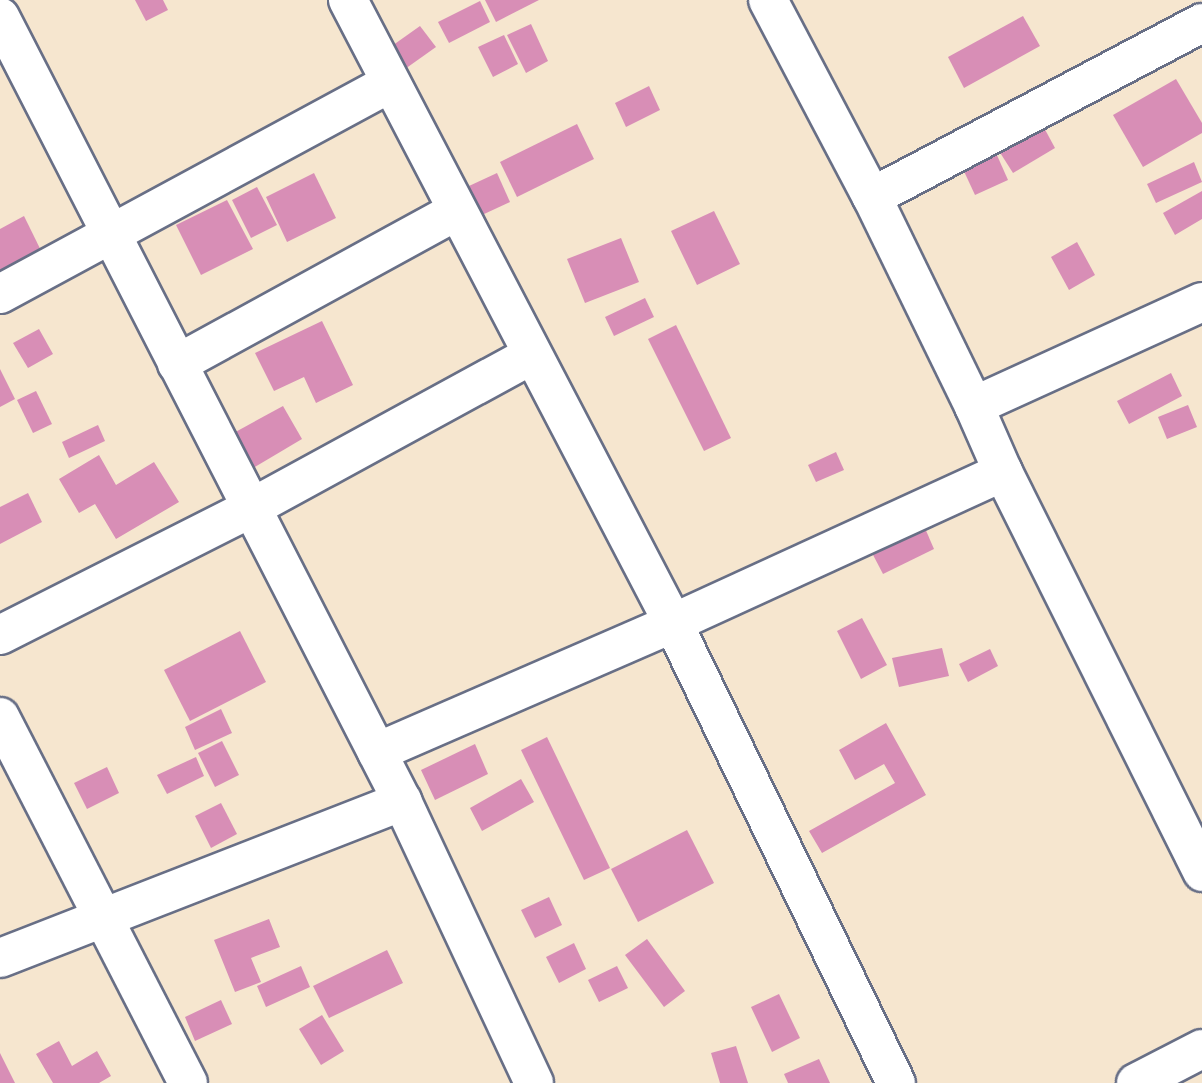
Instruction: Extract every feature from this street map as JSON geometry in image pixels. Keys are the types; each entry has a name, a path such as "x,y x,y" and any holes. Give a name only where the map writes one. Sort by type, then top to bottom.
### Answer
{"street":[{"path":"348,0 673,623 896,1083"},
{"path":"768,0 872,197 974,406 1003,472 1202,872"},
{"path":"872,197 1202,20 1193,0"},
{"path":"0,17 377,752 534,1083"},
{"path":"0,293 390,83"},
{"path":"177,364 457,211"},
{"path":"974,406 1202,302"},
{"path":"0,635 251,508 532,355"},
{"path":"377,752 673,623 1003,472"},
{"path":"0,717 101,919 188,1083"},
{"path":"0,958 402,802"},
{"path":"1136,1083 1202,1049"}],"building":[{"path":"135,0 163,0 168,10 146,21"},
{"path":"485,0 539,0 496,22"},
{"path":"480,1 490,22 449,43 438,22"},
{"path":"1023,16 1040,46 964,88 948,57"},
{"path":"531,24 548,61 526,73 507,35"},
{"path":"420,26 436,47 405,69 389,48"},
{"path":"504,35 518,64 493,77 478,47"},
{"path":"1176,79 1202,123 1202,133 1143,167 1113,115"},
{"path":"649,86 660,110 626,127 615,103"},
{"path":"577,124 594,159 517,197 500,162"},
{"path":"1042,124 1055,148 1013,173 999,151"},
{"path":"996,153 1008,180 975,195 962,167"},
{"path":"1194,162 1202,182 1156,203 1147,184"},
{"path":"314,173 336,218 287,242 266,197"},
{"path":"497,173 510,202 482,215 469,186"},
{"path":"257,187 277,225 251,238 232,200"},
{"path":"1202,191 1202,219 1175,235 1163,213"},
{"path":"227,200 253,249 201,275 176,225"},
{"path":"714,211 740,264 697,285 671,231"},
{"path":"24,216 55,279 0,306 0,229"},
{"path":"621,238 639,282 585,303 567,259"},
{"path":"1077,242 1095,275 1069,290 1051,257"},
{"path":"645,298 654,317 614,336 605,317"},
{"path":"322,321 353,385 316,403 304,377 274,391 255,353"},
{"path":"676,325 731,438 704,451 648,339"},
{"path":"39,329 53,354 28,368 13,343"},
{"path":"0,369 15,399 0,407"},
{"path":"1171,373 1182,396 1129,424 1117,401"},
{"path":"36,391 52,424 33,433 17,400"},
{"path":"1188,405 1197,427 1167,439 1158,417"},
{"path":"283,406 302,439 250,470 230,435"},
{"path":"98,425 105,441 69,458 62,442"},
{"path":"836,452 844,470 816,482 808,465"},
{"path":"99,455 116,485 154,462 179,502 116,539 95,504 79,513 59,479"},
{"path":"28,493 42,522 0,544 0,507"},
{"path":"924,526 934,549 883,574 871,551"},
{"path":"862,618 887,665 861,679 837,631"},
{"path":"240,631 266,682 190,721 164,670"},
{"path":"942,648 949,676 899,687 892,658"},
{"path":"990,649 998,666 968,682 959,664"},
{"path":"221,709 232,733 195,750 185,727"},
{"path":"886,723 926,795 822,853 809,831 895,783 884,764 855,780 839,750"},
{"path":"547,737 610,868 584,880 521,750"},
{"path":"222,741 239,775 215,787 198,753"},
{"path":"475,744 488,774 435,800 421,770"},
{"path":"196,757 204,776 167,794 157,775"},
{"path":"107,767 119,793 87,809 74,783"},
{"path":"521,779 534,802 482,831 470,808"},
{"path":"221,803 237,834 211,848 195,816"},
{"path":"687,830 714,883 638,922 611,869"},
{"path":"549,897 562,925 535,938 521,910"},
{"path":"269,919 280,947 251,958 261,982 235,992 214,940"},
{"path":"647,939 685,991 664,1007 625,955"},
{"path":"574,943 586,969 559,983 546,957"},
{"path":"387,950 403,983 329,1018 313,986"},
{"path":"301,966 310,987 266,1007 257,986"},
{"path":"617,966 628,988 599,1002 588,980"},
{"path":"779,994 800,1038 772,1052 751,1007"},
{"path":"221,1000 232,1024 195,1041 185,1017"},
{"path":"322,1015 344,1051 321,1065 299,1029"},
{"path":"59,1041 72,1066 97,1051 111,1076 99,1083 53,1083 36,1054"},
{"path":"736,1046 748,1083 720,1083 711,1053"},
{"path":"0,1053 15,1083 0,1083"},
{"path":"819,1059 830,1083 788,1083 784,1074"}]}
